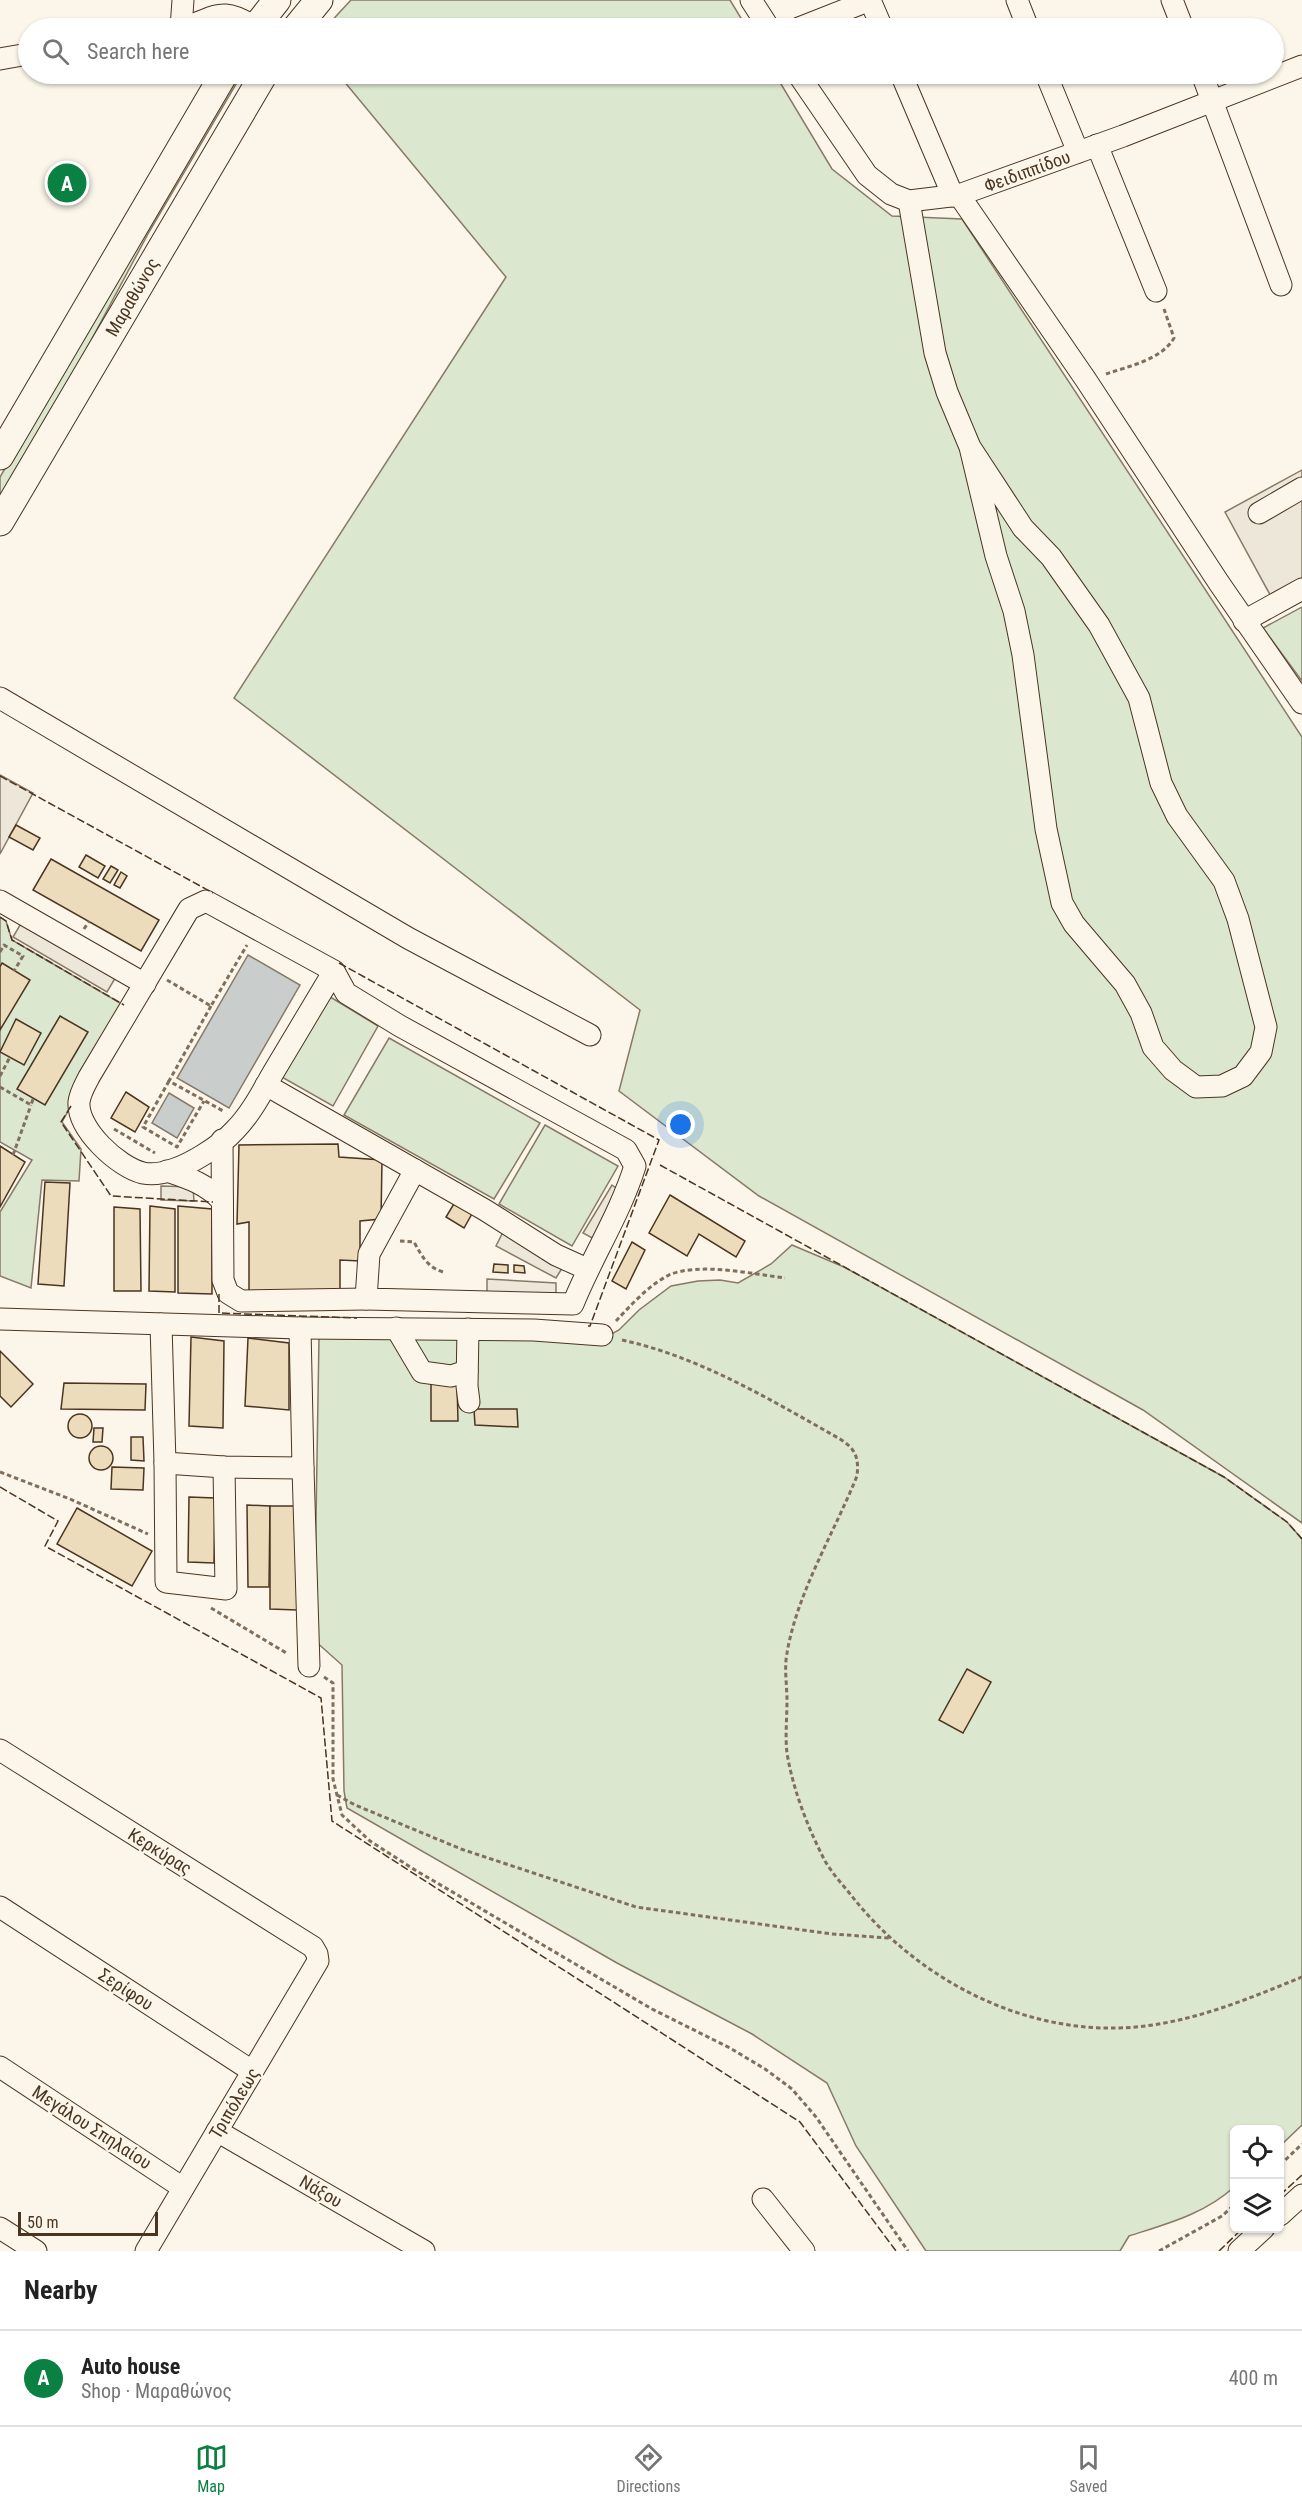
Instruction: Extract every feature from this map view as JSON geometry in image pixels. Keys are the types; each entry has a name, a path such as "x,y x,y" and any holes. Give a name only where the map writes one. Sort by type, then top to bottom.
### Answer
{"main road":[{"path":"263,18 277,0"},
{"path":"304,18 319,0"},
{"name":"Μαραθώνος","path":"0,456 218,84"},
{"name":"Μαραθώνος","path":"0,522 258,84"}],"street":[{"path":"183,0 186,18"},
{"path":"751,0 763,18"},
{"path":"824,18 870,0 878,18"},
{"path":"1017,0 1024,18"},
{"path":"1172,0 1180,18"},
{"path":"206,18 225,14 238,18"},
{"path":"0,59 18,56"},
{"name":"Φειδιππίδου","path":"1284,73 1302,66"},
{"path":"805,84 867,174 891,194 909,201 935,353 947,392 970,447 996,556 1014,611 1023,655 1041,799 1062,903 1074,924 1125,984 1141,1013 1154,1047 1173,1070 1196,1087 1222,1086 1243,1076 1262,1052 1266,1027 1238,919 1224,881 1177,816 1161,783 1139,698 1100,625 1051,557 1023,528 970,447"},
{"path":"906,84 956,196 1086,380 1244,621 1302,704"},
{"path":"1052,84 1088,149 1156,291"},
{"path":"1206,84 1281,285"},
{"name":"Φειδιππίδου","path":"909,201 956,196 1088,149 1256,84"},
{"path":"1259,513 1302,488"},
{"path":"1244,621 1302,589"},
{"path":"0,698 23,714 188,807 408,938 590,1035"},
{"path":"0,901 156,979"},
{"path":"222,1140 223,1280 228,1293 241,1301 366,1299 573,1304 588,1269 626,1196 635,1166 626,1150 391,1021 346,993 334,971 206,901 189,909 156,979 81,1092 80,1115 87,1128 110,1154 126,1166 144,1173 172,1169 203,1155 222,1140 235,1130 266,1085 334,971"},
{"path":"266,1085 485,1210 556,1255 588,1269"},
{"path":"172,1169 212,1190 222,1201"},
{"path":"366,1299 369,1254 414,1170"},
{"path":"0,1320 300,1328 534,1330 602,1335"},
{"path":"161,1324 166,1582 226,1589 224,1467"},
{"path":"300,1328 309,1666"},
{"path":"396,1328 422,1372 451,1376 467,1371"},
{"path":"468,1329 469,1402"},
{"path":"165,1462 224,1467 303,1468"},
{"name":"Κερκύρας","path":"0,1750 313,1947 317,1954"},
{"name":"Σερίφου","path":"0,1907 252,2071"},
{"name":"Τριπόλεως","path":"146,2251 318,1960 317,1954"},
{"name":"Μεγάλου Σπηλαίου","path":"0,2067 183,2188"},
{"name":"Νάξου","path":"217,2131 424,2251"},
{"path":"1284,2211 1302,2195"},
{"path":"763,2199 804,2251"},
{"path":"0,2228 36,2251"},
{"path":"1239,2251 1259,2233"}],"path":[{"path":"1086,380 1144,360 1168,348 1174,338 1156,291"},
{"path":"204,1100 177,1147 143,1127 248,943 257,948"},
{"path":"0,952 4,945 23,956 14,971"},
{"path":"156,979 174,973"},
{"path":"156,979 211,1006"},
{"path":"0,1076 10,1057"},
{"path":"169,1081 232,1116"},
{"path":"0,1088 31,1105"},
{"path":"13,1155 33,1099"},
{"path":"113,1129 172,1169"},
{"path":"378,1237 392,1242 403,1240 414,1242 426,1262 433,1269 443,1272"},
{"path":"785,1278 712,1268 670,1275 635,1300 602,1335 681,1357 721,1374 840,1439 855,1451 859,1461 857,1476 796,1617 786,1654 787,1753 807,1824 826,1864 860,1906 891,1938 936,1974 971,1994 1014,2010 1067,2025 1119,2028 1175,2022 1239,2002 1302,1977"},
{"path":"0,1472 70,1499 145,1534 164,1533"},
{"path":"207,1606 309,1666 333,1683 333,1779 342,1815 370,1841 415,1870 652,2009 739,2053 792,2089 816,2117 908,2251"},
{"path":"337,1795 355,1805 461,1848 636,1907 832,1934 891,1938"},
{"path":"1284,2162 1302,2144"},
{"path":"1159,2251 1222,2216 1230,2209"}],"green space":[{"path":"351,0 730,0 741,18 334,18"},
{"path":"231,84 236,84 149,232 56,406 0,501 0,477"},
{"path":"346,84 781,84 832,169 892,216 962,219 1302,737 1302,1523 1143,1410 759,1196 619,1091 640,1010 234,698 506,277"},
{"path":"1302,607 1302,681 1263,628"},
{"path":"0,917 6,921 12,940 127,1007 62,1122 81,1149 79,1181 42,1180 31,1288 0,1276 0,1212 32,1160 0,1142"},
{"path":"327,995 378,1026 333,1106 280,1076"},
{"path":"389,1038 540,1123 494,1199 344,1115"},
{"path":"545,1125 618,1166 572,1246 499,1204"},
{"path":"792,1245 844,1267 1224,1477 1287,1522 1302,1539 1302,2125 1284,2142 1284,2125 1230,2125 1230,2190 1198,2211 1129,2236 1120,2251 926,2251 856,2146 827,2083 752,2034 617,1963 347,1808 344,1791 342,1665 314,1640 319,1338 597,1342 619,1330 639,1310 671,1286 720,1280 738,1283 771,1264"}],"shaded area":[{"path":"1302,470 1302,601 1280,613 1225,512"},
{"path":"0,775 33,793 0,854"},
{"path":"23,920 117,975 107,992 13,937"},
{"path":"248,955 300,985 229,1108 177,1078"},
{"path":"169,1093 194,1108 177,1138 152,1123"},
{"path":"612,1185 623,1193 596,1240 583,1233"},
{"path":"161,1186 193,1187 194,1201 161,1200"},
{"path":"503,1232 564,1265 556,1278 496,1246"},
{"path":"487,1279 556,1283 556,1297 487,1295"}],"building":[{"path":"16,825 40,838 33,850 9,837"},
{"path":"86,855 105,866 98,878 79,867"},
{"path":"51,859 159,920 141,951 33,890"},
{"path":"111,866 118,870 110,883 103,879"},
{"path":"121,872 127,876 120,888 114,885"},
{"path":"2,963 30,980 0,1030 0,967"},
{"path":"60,1016 88,1032 45,1105 17,1089"},
{"path":"16,1019 41,1033 24,1065 0,1052"},
{"path":"126,1092 149,1107 135,1132 111,1118"},
{"path":"338,1144 339,1157 382,1160 381,1219 360,1221 360,1261 340,1260 340,1293 249,1293 249,1222 237,1224 239,1145"},
{"path":"0,1146 25,1162 0,1207"},
{"path":"45,1182 70,1183 64,1286 38,1284"},
{"path":"670,1195 745,1241 736,1257 699,1234 687,1256 649,1233"},
{"path":"455,1202 473,1212 464,1228 446,1217"},
{"path":"150,1206 175,1209 175,1292 149,1291"},
{"path":"178,1206 212,1209 212,1294 178,1293"},
{"path":"114,1207 140,1209 141,1291 114,1291"},
{"path":"632,1242 645,1250 626,1289 612,1281"},
{"path":"494,1264 508,1265 508,1273 493,1272"},
{"path":"514,1265 524,1266 525,1273 514,1272"},
{"path":"191,1337 224,1341 223,1428 189,1426"},
{"path":"248,1338 289,1343 289,1410 245,1406"},
{"path":"0,1351 33,1384 11,1407 0,1396"},
{"path":"64,1383 146,1384 145,1410 61,1409"},
{"path":"431,1383 457,1384 458,1421 431,1421"},
{"path":"474,1409 517,1409 518,1427 475,1425"},
{"path":"80,1414 88,1418 92,1426 88,1434 80,1438 72,1434 68,1426 72,1418"},
{"path":"94,1428 103,1428 102,1442 93,1442"},
{"path":"131,1437 143,1437 144,1461 131,1460"},
{"path":"101,1446 110,1449 113,1458 110,1467 101,1470 92,1467 89,1458 92,1449"},
{"path":"112,1467 144,1468 143,1490 111,1489"},
{"path":"189,1497 215,1498 214,1563 188,1562"},
{"path":"247,1505 270,1506 269,1587 248,1587"},
{"path":"270,1506 298,1506 297,1610 270,1609"},
{"path":"77,1508 152,1551 132,1586 57,1544"},
{"path":"967,1669 991,1682 963,1733 939,1720"}],"fence":[{"path":"0,776 213,893"},
{"path":"0,917 6,921 12,940 124,1005"},
{"path":"339,963 659,1140 590,1326 588,1326"},
{"path":"71,1106 61,1122 111,1196 213,1202"},
{"path":"660,1165 1224,1477 1287,1522 1302,1539"},
{"path":"219,1294 219,1313 357,1318"},
{"path":"0,1487 58,1521 45,1546 321,1698 332,1821 800,2122 896,2251"},
{"path":"1284,2191 1302,2175"},
{"path":"1219,2251 1238,2233"}],"place":[{"name":"Auto house","path":"67,183"}]}
